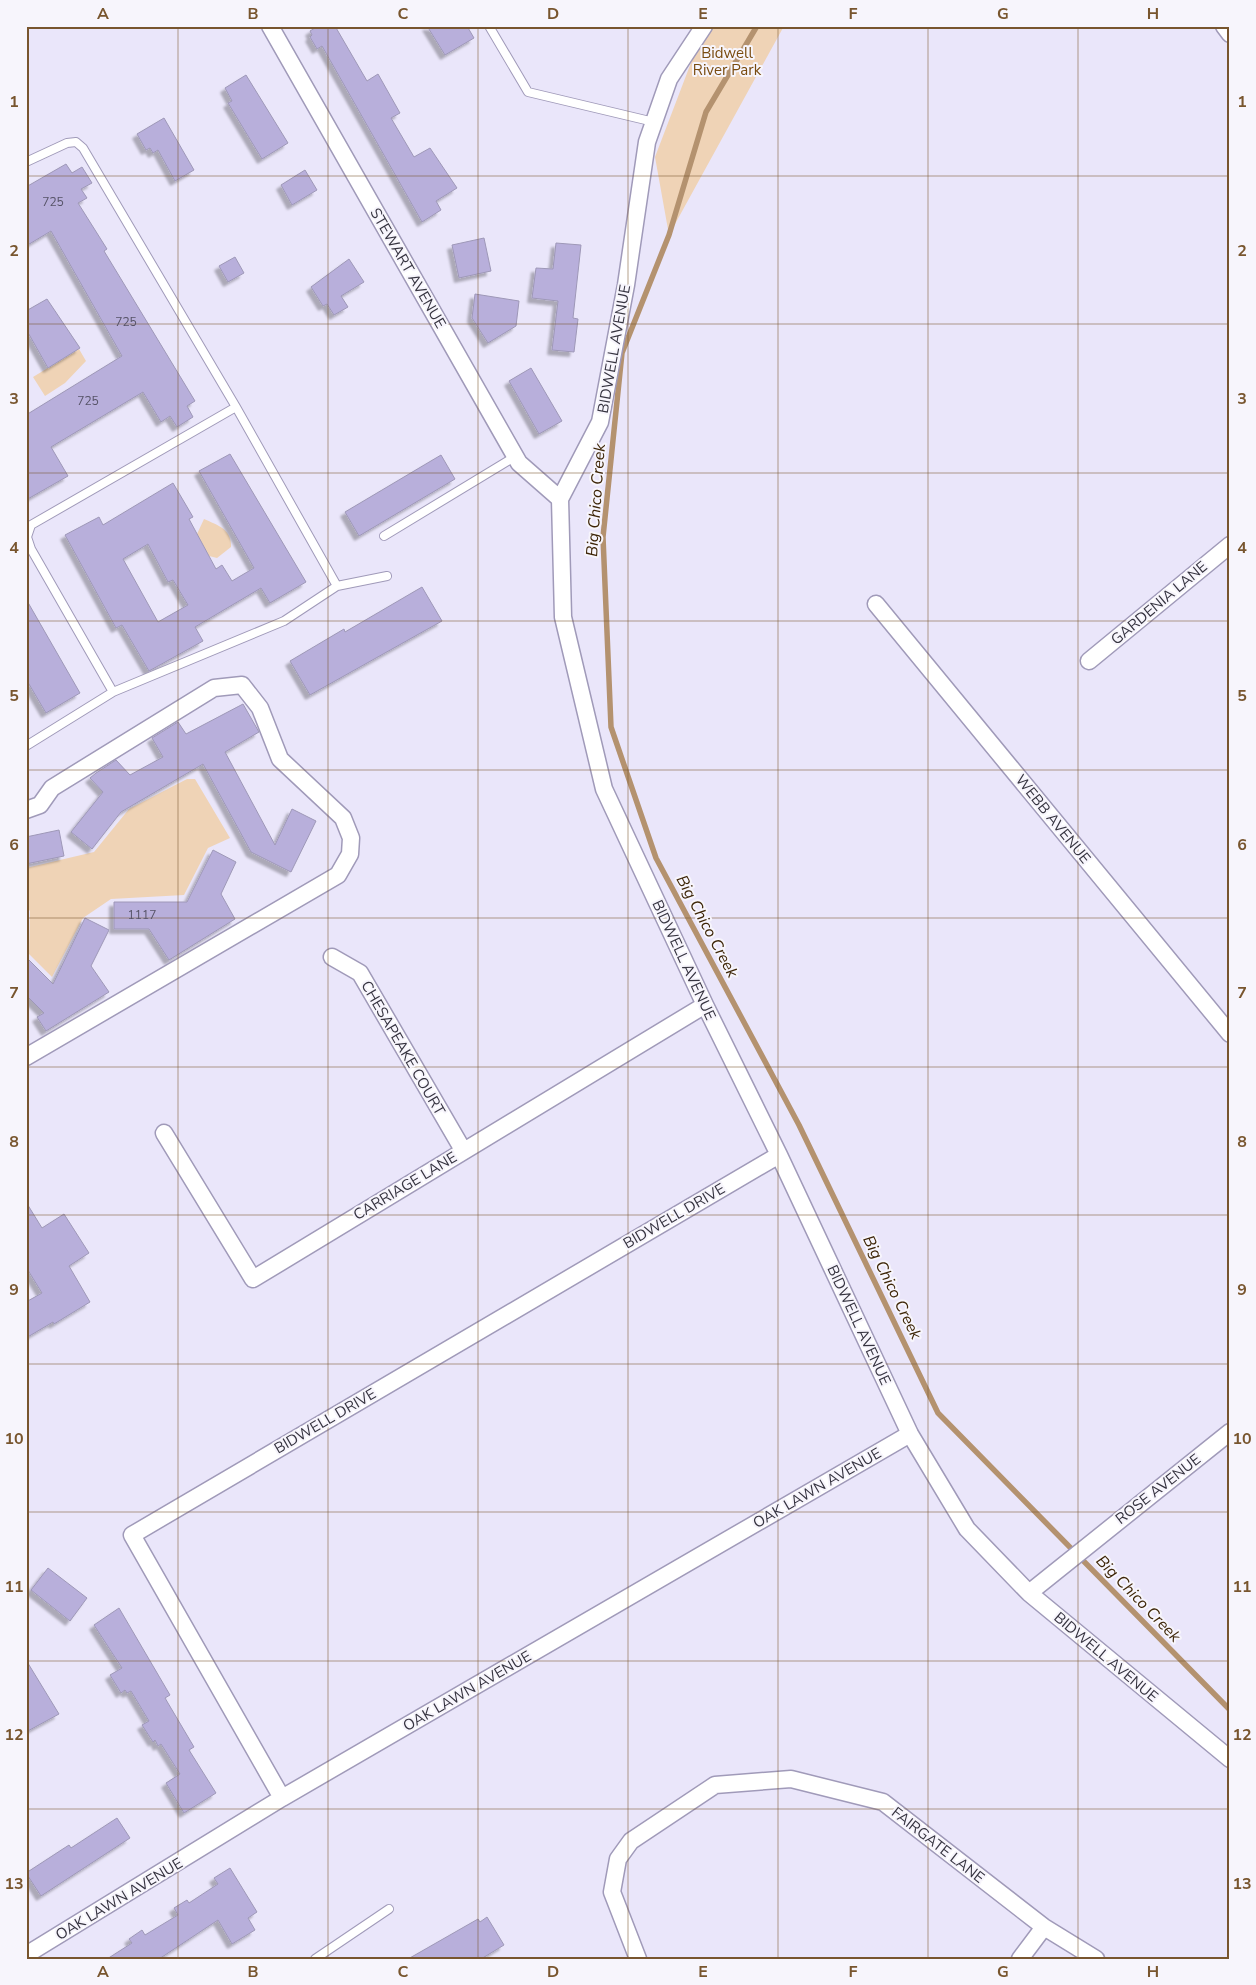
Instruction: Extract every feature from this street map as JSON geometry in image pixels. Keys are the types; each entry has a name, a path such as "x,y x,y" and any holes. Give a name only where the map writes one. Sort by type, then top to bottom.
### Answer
{"street":[{"name":"STEWART AVENUE","path":"270,26 519,463 560,499"},
{"name":"BIDWELL AVENUE","path":"704,26 669,79 647,142 626,285 600,422 560,499 563,618 604,789 910,1434 966,1529 1029,1593 1230,1759"},
{"path":"1224,26 1230,34"},
{"name":"GARDENIA LANE","path":"1089,661 1230,545"},
{"name":"WEBB AVENUE","path":"876,604 1230,1034"},
{"path":"26,810 40,804 52,788 214,688 242,684 260,708 280,759 343,818 351,838 350,854 338,875 27,1056"},
{"name":"CHESAPEAKE COURT","path":"332,957 360,974 463,1150"},
{"name":"CARRIAGE LANE","path":"164,1132 252,1279 705,1005"},
{"name":"BIDWELL DRIVE","path":"282,1798 132,1534 779,1155"},
{"name":"ROSE AVENUE","path":"1029,1593 1230,1432"},
{"name":"OAK LAWN AVENUE","path":"26,1955 282,1798 910,1434"},
{"name":"FAIRGATE LANE","path":"635,1958 612,1892 618,1859 630,1841 716,1785 791,1779 883,1802 1044,1927 1096,1959"},
{"path":"1020,1959 1044,1927"}],"lane":[{"path":"489,26 528,92 654,122"},
{"path":"26,162 67,143 76,142 82,148 236,407 337,586"},
{"path":"113,692 31,549 27,537 29,523 236,407"},
{"path":"384,536 516,456"},
{"path":"26,746 113,692 284,620 337,586 387,576"},
{"path":"315,1959 389,1910"}],"green space":[{"name":"Bidwell River Park","path":"705,26 784,26 669,235 655,157"},
{"path":"79,349 86,361 65,383 45,396 33,377"},
{"path":"204,519 223,528 231,541 231,547 217,558 209,556 197,534"},
{"path":"187,779 195,779 230,838 208,848 184,895 111,899 83,918 52,977 29,954 30,911 26,907 26,868 94,852 129,809"}],"building":[{"path":"318,26 335,26 367,81 378,74 400,113 391,118 414,157 430,148 457,188 436,201 441,210 422,222 322,46 317,49 310,37 312,35 310,31"},
{"path":"427,26 467,26 474,38 445,55"},
{"path":"246,75 288,143 262,159 228,103 232,101 225,88"},
{"path":"164,118 194,170 175,181 158,150 153,153 150,148 146,150 137,134"},
{"path":"66,164 72,173 82,167 92,183 81,189 87,198 78,203 107,249 104,251 195,401 187,406 193,417 177,427 170,416 161,422 143,392 51,447 68,476 26,500 26,415 122,356 51,231 26,246 26,187"},
{"path":"305,170 317,190 292,205 281,185"},
{"path":"484,238 491,271 459,278 452,245"},
{"path":"556,243 581,245 573,318 578,319 574,352 552,350 558,301 532,298 536,268 553,269"},
{"path":"235,257 244,273 228,282 219,266"},
{"path":"349,259 364,282 341,296 348,307 334,315 327,304 323,306 311,287"},
{"path":"475,294 519,301 516,326 488,343 472,318"},
{"path":"47,299 80,348 48,368 26,329 26,311"},
{"path":"531,368 562,421 539,434 509,381"},
{"path":"230,454 306,582 270,603 261,588 195,627 203,641 149,671 122,625 116,628 65,535 99,517 103,525 173,483 193,517 189,519 216,569 222,565 232,581 254,568 199,471","holes":["148,544 168,582 173,580 188,605 158,622 123,559"]},
{"path":"441,455 455,479 359,536 345,512"},
{"path":"422,587 442,621 310,695 290,661 344,629 345,632"},
{"path":"26,599 80,693 46,713 26,679"},
{"path":"243,704 259,732 225,752 275,845 292,809 316,821 291,872 251,852 203,764 121,812 92,849 71,832 103,792 90,778 96,773 116,760 130,775 163,757 152,738 178,722 186,734"},
{"path":"59,830 64,856 26,864 26,837"},
{"path":"213,850 236,862 221,894 235,919 169,960 149,929 114,929 114,902 187,902"},
{"path":"85,918 109,930 91,966 109,992 46,1031 37,1017 44,1013 26,995 26,957 53,984"},
{"path":"26,1202 42,1228 64,1214 89,1253 69,1266 90,1302 54,1324 53,1322 26,1338 26,1302 42,1293 26,1267"},
{"path":"48,1568 87,1598 70,1621 31,1590"},
{"path":"119,1608 170,1695 165,1698 194,1747 189,1750 216,1793 184,1813 166,1783 180,1774 161,1744 158,1746 155,1740 153,1742 142,1725 149,1721 131,1691 127,1693 125,1690 121,1693 110,1675 122,1668 94,1625"},
{"path":"26,1660 59,1714 26,1732"},
{"path":"117,1818 130,1838 41,1896 26,1873 69,1845 71,1848"},
{"path":"230,1868 257,1912 248,1918 255,1930 232,1944 218,1920 159,1959 107,1959 132,1943 129,1939 142,1930 145,1935 178,1915 174,1908 187,1900 189,1903 218,1884 214,1878"},
{"path":"487,1917 504,1945 481,1959 408,1959 478,1919 480,1922"}],"waterway":[{"name":"Big Chico Creek","path":"757,26 706,112 669,235 622,353 603,537 611,727 656,858 799,1125 938,1413 1230,1710"}]}
